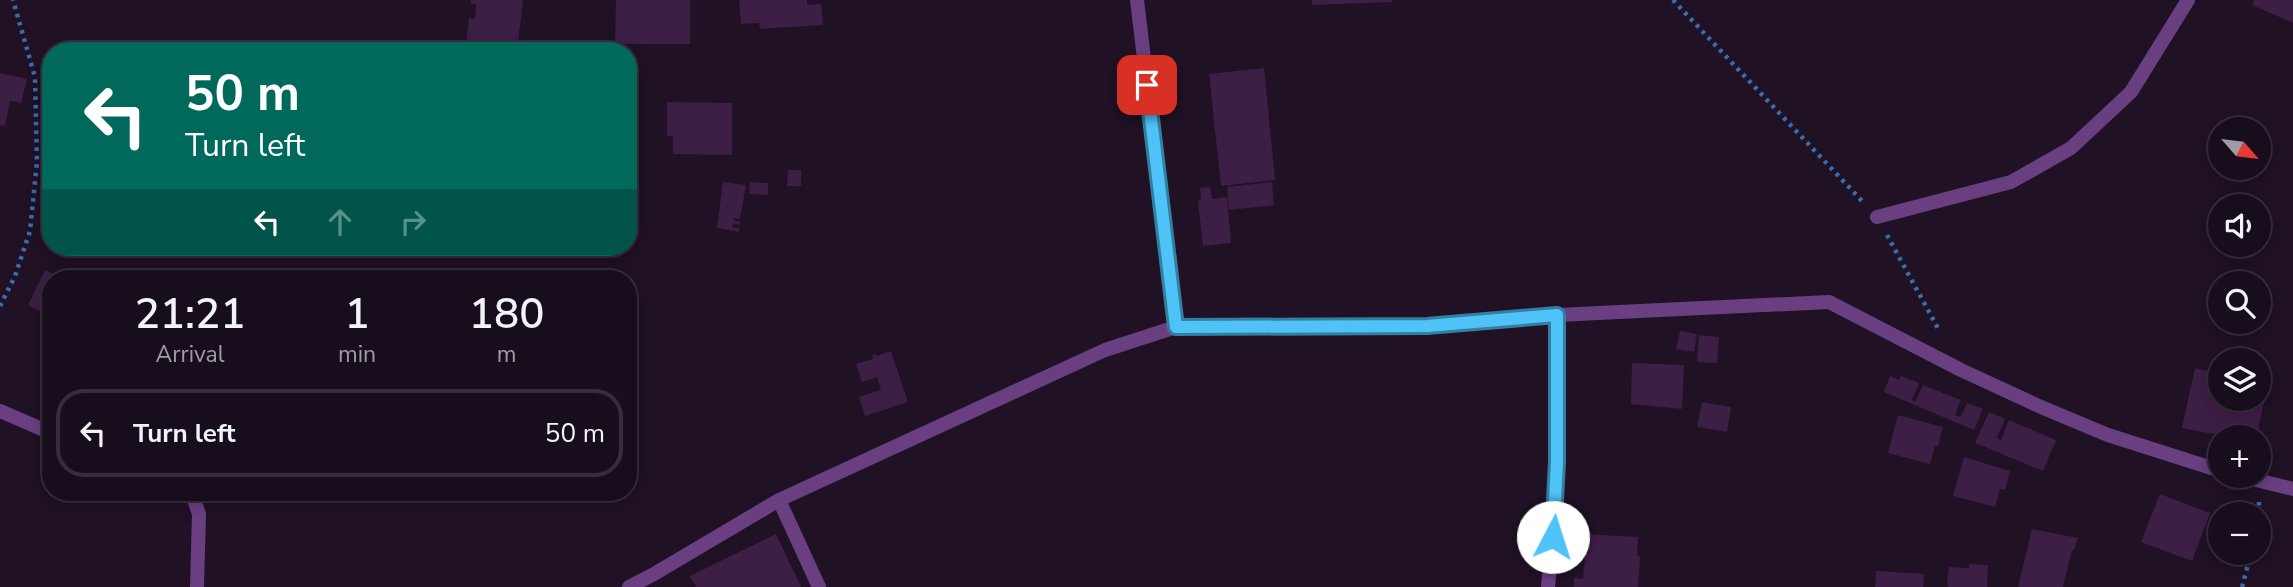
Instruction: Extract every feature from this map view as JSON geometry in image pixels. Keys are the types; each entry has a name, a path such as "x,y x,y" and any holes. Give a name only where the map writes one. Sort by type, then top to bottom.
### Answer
{"street":[{"path":"1137,0 1176,327"},
{"path":"1878,217 2011,182 2071,148 2131,92 2188,0"},
{"path":"629,587 779,500 1105,350 1176,327 1427,326 1557,315 1829,302 1961,370 2041,407 2108,435 2208,467"},
{"path":"1548,587 1557,486 1557,315"},
{"path":"0,411 42,429"},
{"path":"2271,484 2293,489"},
{"path":"779,500 819,587"},
{"path":"194,501 199,514 197,587"}],"path":[{"path":"0,306 15,276 30,231 37,162 35,77 13,0"},
{"path":"1673,0 1878,217 1942,335"},
{"path":"2242,587 2248,565"}],"building":[{"path":"471,0 523,0 518,42 466,42 469,18 475,19 476,4 470,3"},
{"path":"616,0 690,0 690,44 615,42"},
{"path":"739,0 807,0 807,5 821,4 823,25 760,29 759,23 741,24"},
{"path":"1312,0 1392,0 1392,2 1312,5"},
{"path":"2254,0 2293,0 2293,23 2252,5"},
{"path":"1264,68 1275,180 1221,186 1209,74"},
{"path":"0,73 27,79 21,103 10,101 5,126 0,125"},
{"path":"667,102 732,103 732,155 673,154 673,136 667,136"},
{"path":"788,170 801,170 801,186 787,186"},
{"path":"723,182 746,185 740,219 734,218 734,221 740,221 740,225 733,224 732,227 739,228 739,232 717,228"},
{"path":"750,182 768,183 768,195 749,194"},
{"path":"1272,182 1274,205 1229,210 1227,187"},
{"path":"1210,187 1212,199 1227,197 1231,243 1203,246 1198,200 1201,200 1200,188"},
{"path":"42,276 42,312 28,305"},
{"path":"1680,331 1697,334 1694,352 1676,349"},
{"path":"1699,335 1719,337 1717,363 1697,362"},
{"path":"891,351 908,402 865,416 859,397 881,390 877,377 862,382 856,364 873,359 872,355"},
{"path":"1632,363 1684,365 1682,409 1631,404"},
{"path":"2195,368 2208,371 2208,411 2262,411 2259,425 2208,425 2208,433 2182,428"},
{"path":"1890,376 1899,380 1901,376 1919,383 1912,400 1915,402 1923,385 1961,400 1955,415 1961,417 1967,403 1983,409 1974,430 1884,392"},
{"path":"1702,402 1731,407 1727,432 1697,427"},
{"path":"1989,412 2005,419 1997,438 2001,440 2009,420 2056,440 2043,471 1975,443"},
{"path":"1898,415 1943,427 1930,464 1888,453"},
{"path":"1964,457 2010,471 2005,490 2000,489 1995,507 1953,496"},
{"path":"2160,494 2208,512 2192,561 2141,542"},
{"path":"2032,529 2078,538 2072,550 2063,587 2018,587"},
{"path":"776,534 801,587 696,587 690,576"},
{"path":"1581,534 1638,537 1638,587 1574,587 1574,578 1583,579 1585,556 1579,555"},
{"path":"1969,564 1988,565 1987,587 1948,587 1949,567 1969,568"},
{"path":"1876,571 1924,574 1923,587 1875,587"}],"route":[{"path":"1147,85 1176,327 1427,326 1557,315 1557,486 1553,537"}]}
